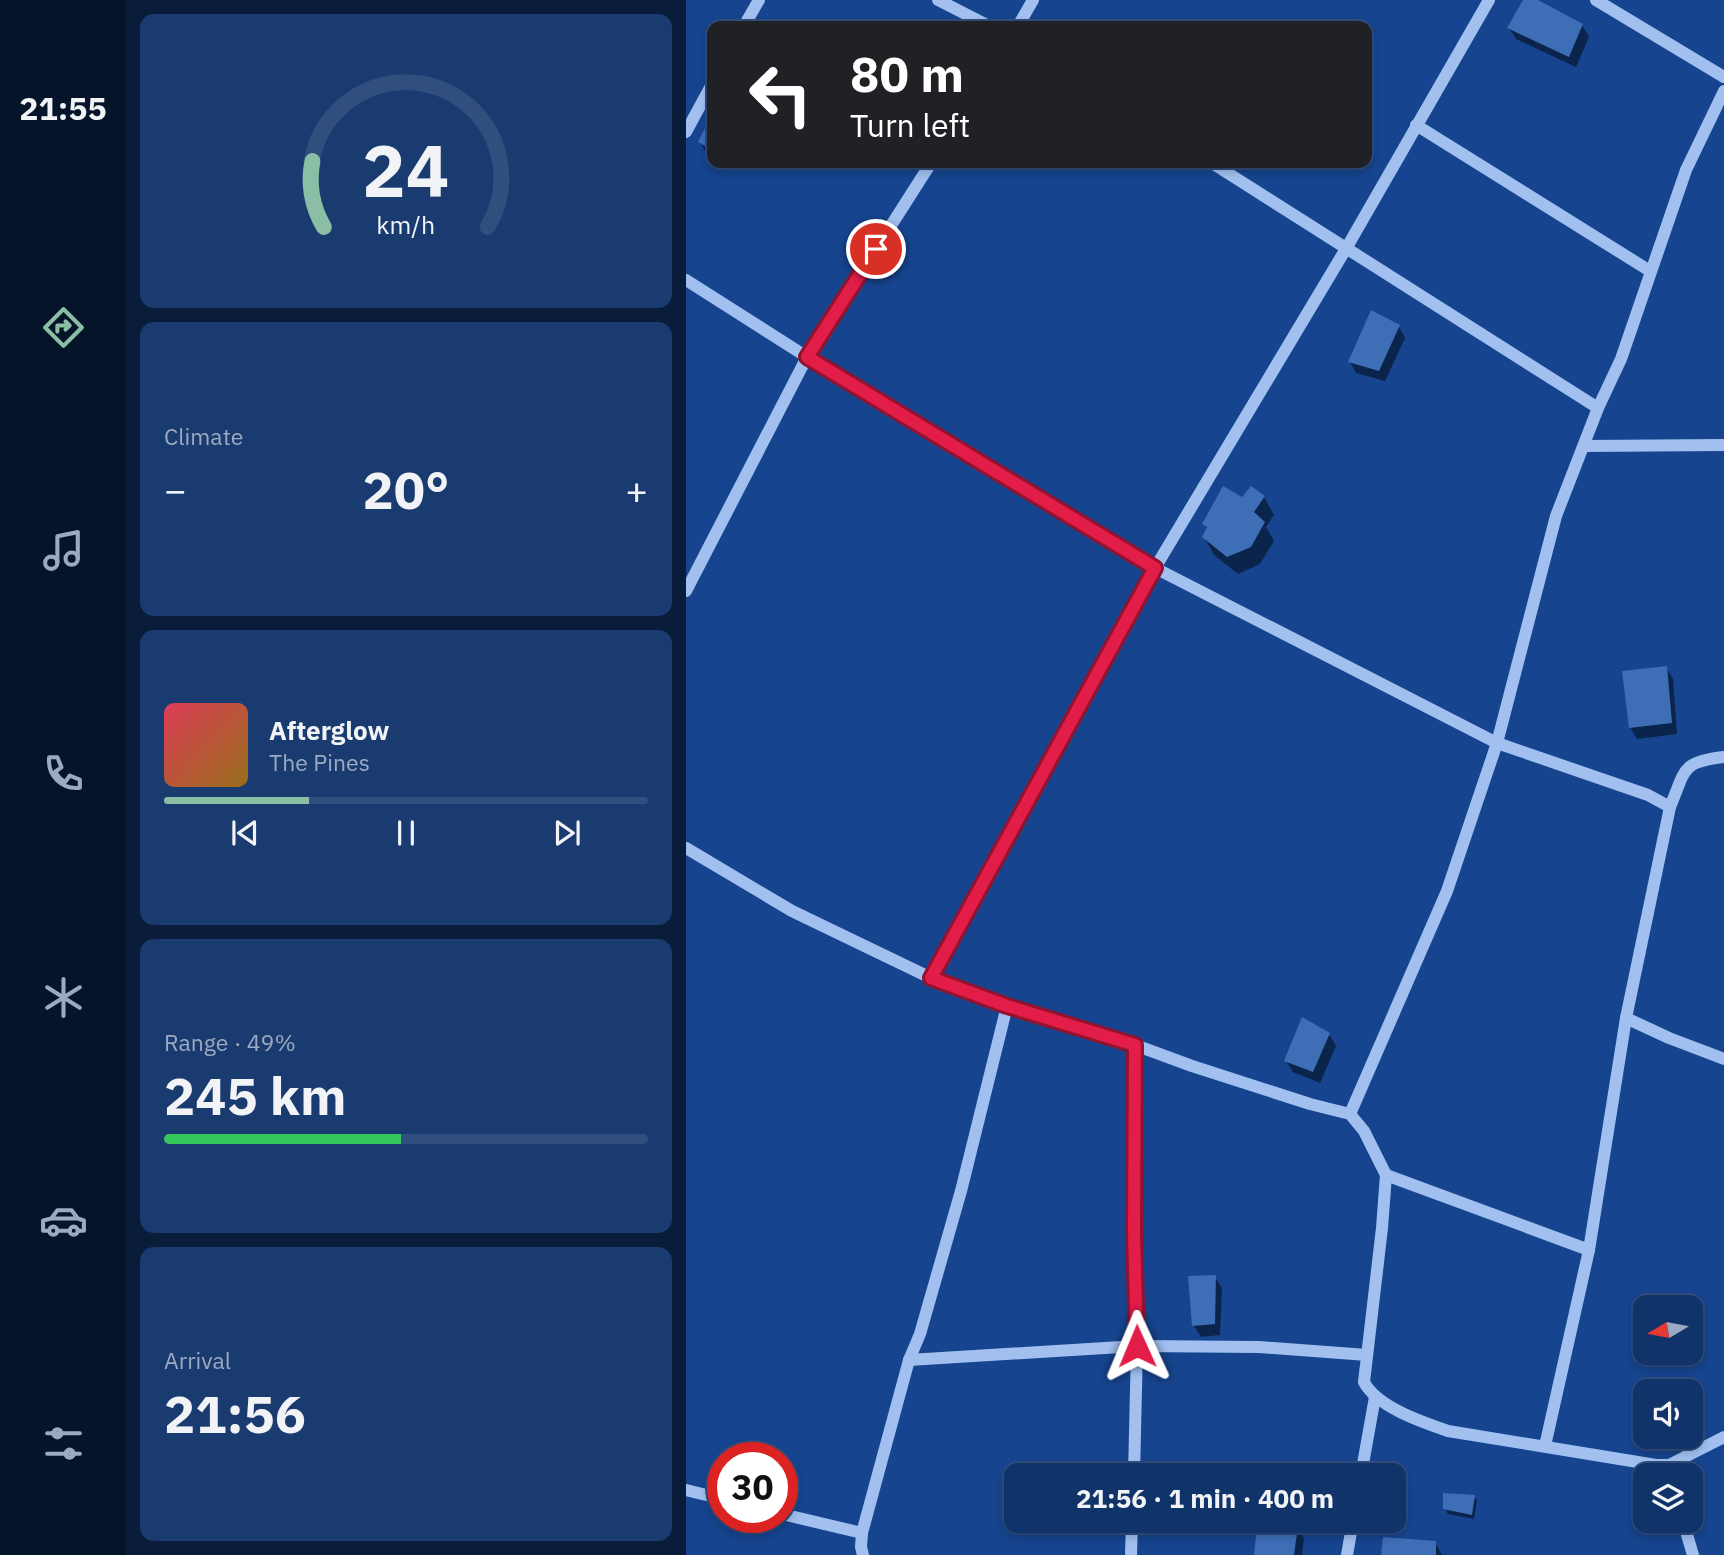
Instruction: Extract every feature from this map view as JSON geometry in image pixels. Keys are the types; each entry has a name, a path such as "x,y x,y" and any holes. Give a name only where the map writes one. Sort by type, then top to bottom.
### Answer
{"street":[{"path":"747,21 759,0"},
{"path":"938,0 979,21"},
{"path":"1021,21 1033,0"},
{"path":"931,978 1155,568 1347,247 1489,0"},
{"path":"1595,0 1724,77"},
{"path":"1350,1114 1447,891 1497,743 1556,516 1598,408 1621,359 1686,170 1724,91"},
{"path":"686,132 707,93"},
{"path":"1416,125 1650,271"},
{"path":"686,591 807,357 928,168"},
{"path":"1220,168 1598,408"},
{"path":"686,280 807,357 1155,568 1497,743 1639,792 1670,807"},
{"path":"1584,446 1724,444"},
{"path":"1545,1446 1589,1250 1626,1018 1670,807 1692,763 1724,757"},
{"path":"686,848 792,911 931,978 1007,1006 1135,1045 1311,1104 1350,1114 1364,1131 1386,1175 1364,1382 1375,1397 1422,1422 1448,1430 1644,1463"},
{"path":"863,1555 862,1533 909,1360 920,1334 961,1191 1007,1006"},
{"path":"1626,1018 1724,1059"},
{"path":"1134,1463 1137,1346 1134,1231 1135,1045"},
{"path":"1386,1175 1589,1250"},
{"path":"909,1360 1137,1346 1259,1347 1367,1355"},
{"path":"1363,1463 1375,1397"},
{"path":"1681,1463 1724,1437"},
{"path":"686,1490 707,1495"},
{"path":"798,1518 862,1533"},
{"path":"1130,1555 1131,1533"},
{"path":"1347,1555 1351,1533"},
{"path":"1687,1533 1693,1555"}],"building":[{"path":"1523,0 1538,0 1583,24 1569,57 1507,28"},
{"path":"707,124 707,147 698,142"},
{"path":"1371,310 1400,325 1379,371 1348,362"},
{"path":"1223,486 1242,497 1251,486 1265,496 1254,512 1265,522 1251,547 1227,557 1202,537 1207,527 1202,524"},
{"path":"1667,666 1672,723 1629,728 1622,671"},
{"path":"1302,1017 1330,1033 1313,1072 1284,1061"},
{"path":"1216,1275 1215,1324 1192,1326 1188,1276"},
{"path":"1443,1493 1475,1495 1472,1515 1443,1509"},
{"path":"1256,1533 1297,1533 1294,1555 1254,1555"},
{"path":"1383,1537 1436,1541 1436,1555 1381,1555"}],"route":[{"path":"876,249 807,357 1155,568 931,978 1007,1006 1135,1045 1134,1231 1137,1346"}]}
